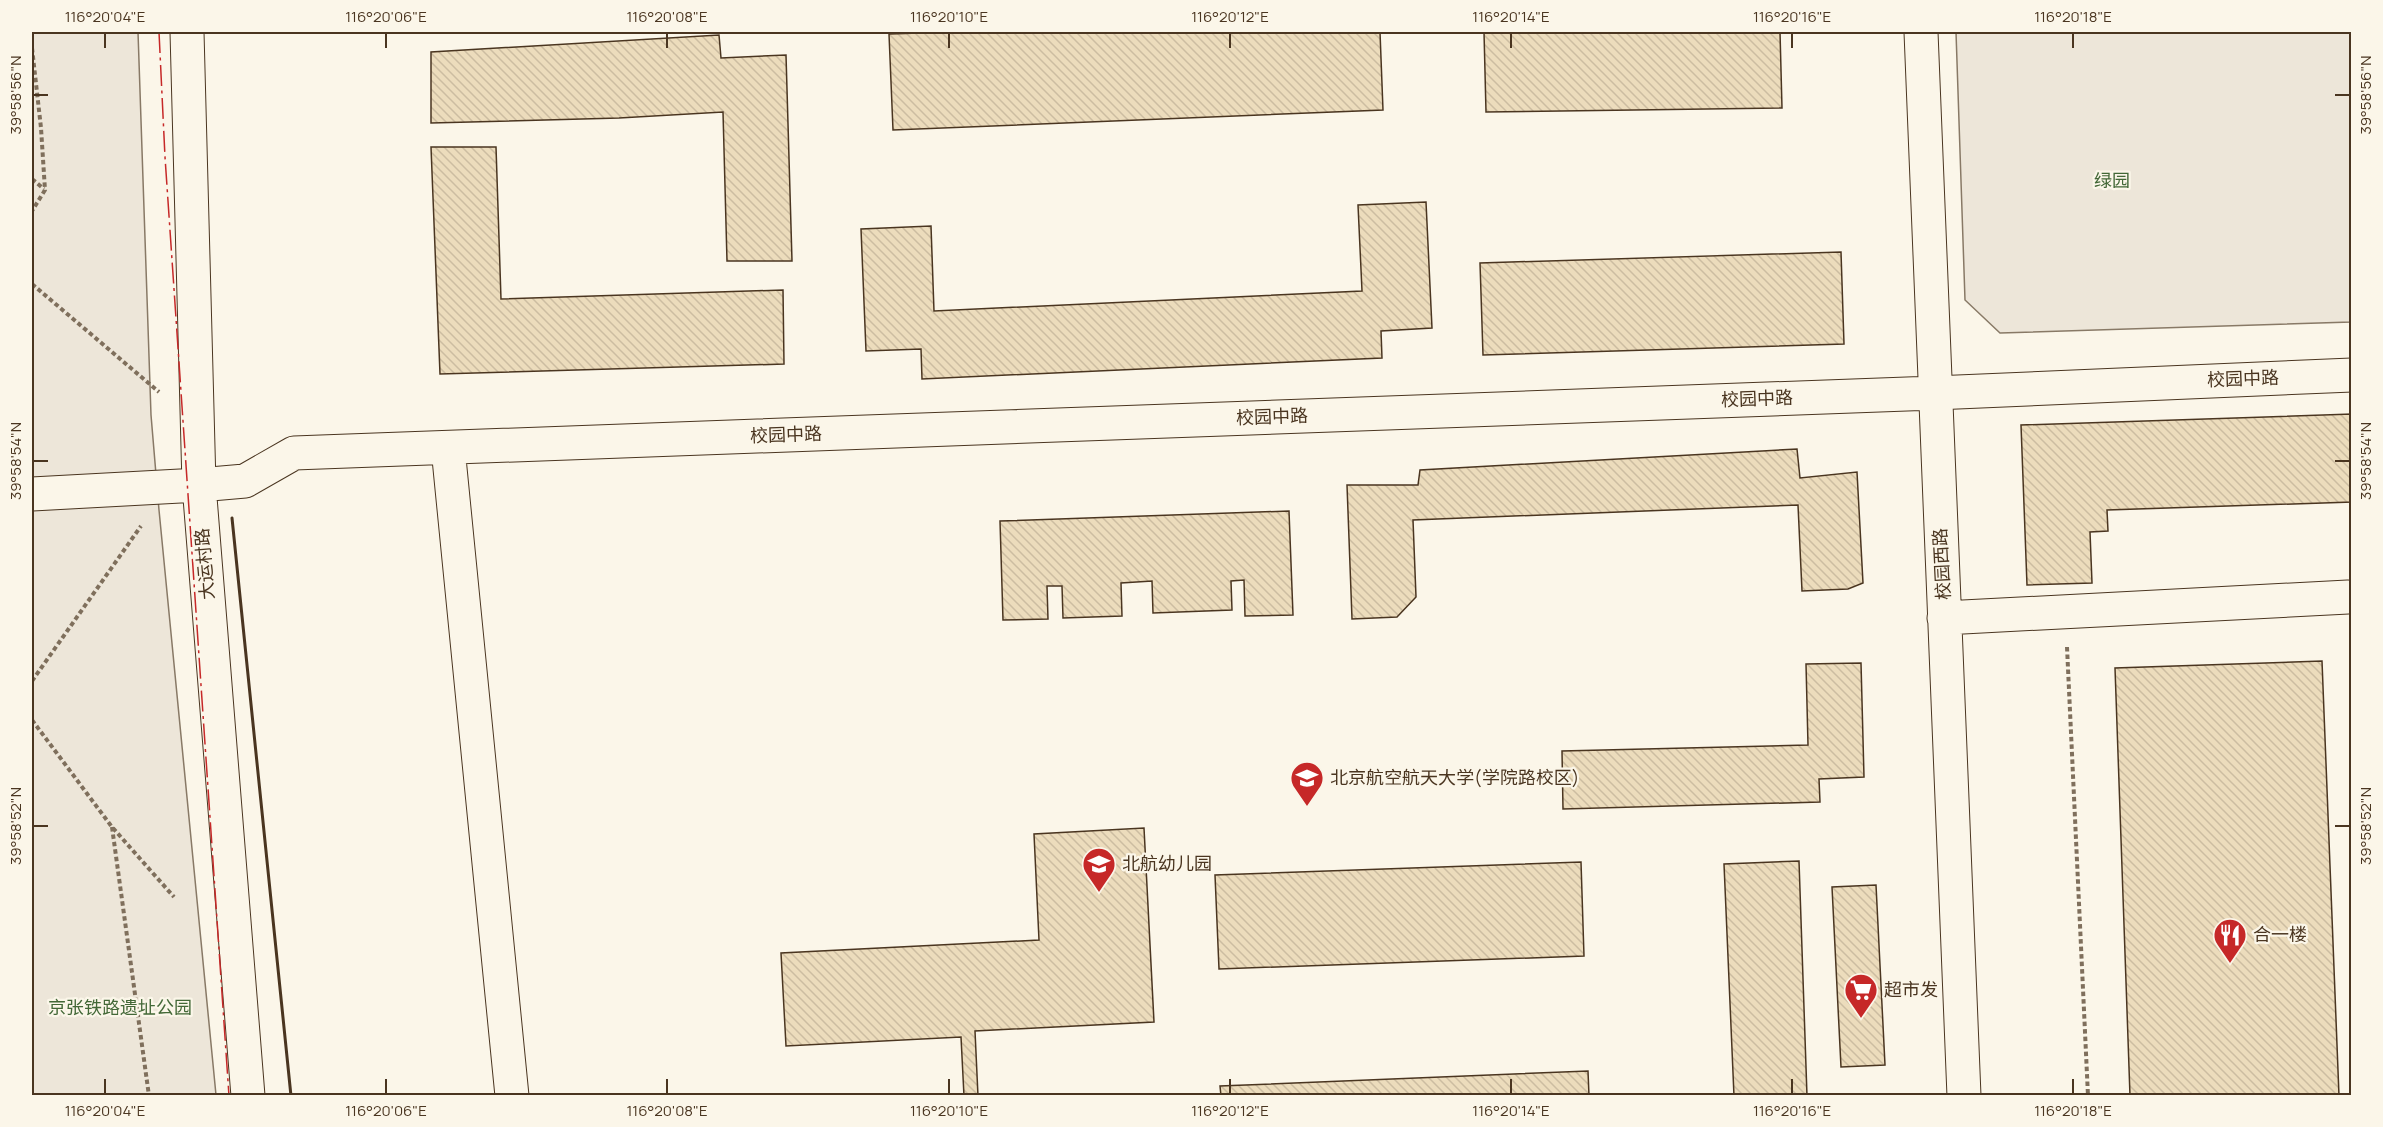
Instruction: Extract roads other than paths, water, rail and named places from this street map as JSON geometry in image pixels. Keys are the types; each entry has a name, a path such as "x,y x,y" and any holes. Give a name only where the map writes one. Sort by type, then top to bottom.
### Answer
{"street":[{"name":"大运村路","path":"187,32 199,485 248,1095"},
{"name":"校园西路","path":"1921,32 1964,1095"},
{"name":"校园中路","path":"32,494 244,481 294,453 1934,393 2352,375"},
{"path":"448,448 512,1095"},
{"path":"1944,618 2348,597"}],"place":[{"name":"北京航空航天大学(学院路校区)","path":"1307,807"},
{"name":"北航幼儿园","path":"1099,893"},
{"name":"合一楼","path":"2230,964"},
{"name":"超市发","path":"1861,1019"}],"park label":[{"name":"绿园","path":"2112,181"},
{"name":"京张铁路遗址公园","path":"120,1008"}]}
